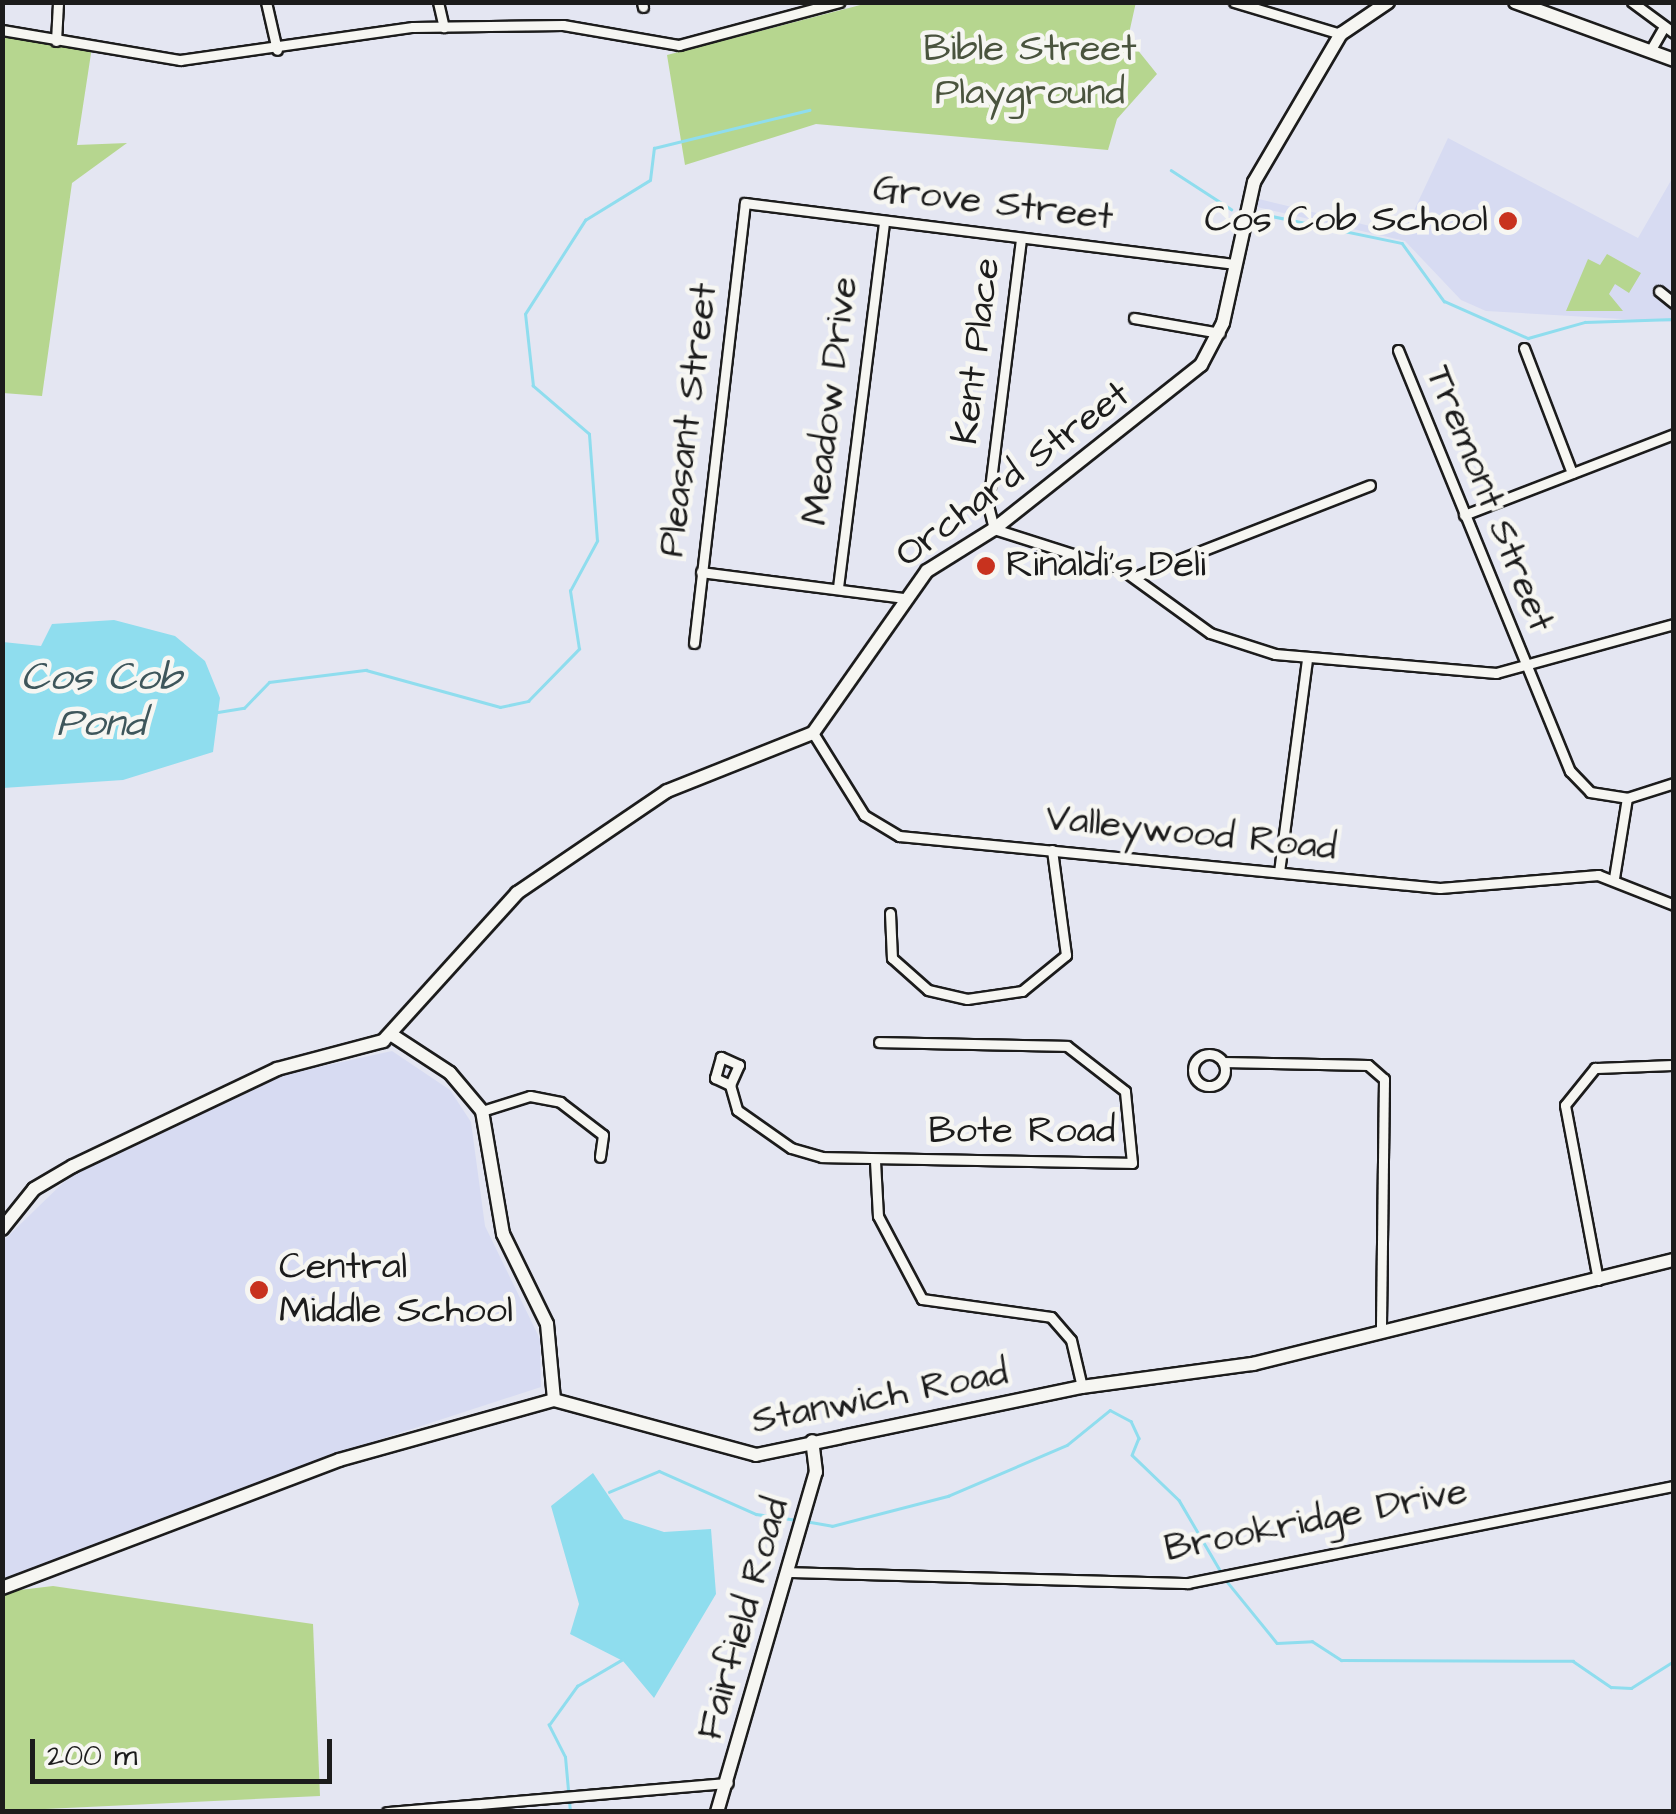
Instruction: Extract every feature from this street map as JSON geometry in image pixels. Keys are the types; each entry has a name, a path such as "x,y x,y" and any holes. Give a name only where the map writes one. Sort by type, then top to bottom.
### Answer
{"street":[{"path":"56,41 58,2"},
{"path":"266,2 277,50"},
{"path":"438,2 444,27"},
{"path":"2,30 180,60 444,27 563,26 679,45 839,2"},
{"path":"1234,2 1256,5 1341,34"},
{"name":"Orchard Street","path":"814,734 904,598 936,562 994,529 1187,380 1220,333 1250,190 1341,34 1388,2"},
{"path":"1515,2 1674,60"},
{"path":"1632,2 1669,30 1650,51"},
{"name":"Grove Street","path":"746,204 1233,264"},
{"name":"Pleasant Street","path":"694,643 746,204"},
{"name":"Meadow Drive","path":"838,588 884,221"},
{"name":"Kent Place","path":"994,529 988,505 1021,240"},
{"path":"1659,291 1674,303"},
{"path":"1134,318 1220,333"},
{"path":"1524,348 1572,473"},
{"name":"Tremont Street","path":"1398,350 1526,670 1576,779 1590,792 1628,798"},
{"path":"1464,515 1674,434"},
{"path":"1137,576 1370,485"},
{"path":"994,529 1137,576 1221,638 1307,658 1467,674 1526,670 1674,624"},
{"path":"701,572 904,598"},
{"path":"1279,872 1307,658"},
{"path":"2,1228 34,1189 73,1166 276,1069 392,1035 517,893 667,792 814,734"},
{"name":"Valleywood Road","path":"814,734 858,807 888,833 1454,889 1614,878 1674,905"},
{"path":"1614,878 1628,798 1674,783"},
{"path":"890,913 892,958 928,990 967,999 1022,992 1066,955 1052,850"},
{"path":"2,1588 338,1460 554,1400 547,1324 502,1234 482,1111 450,1073 392,1035"},
{"name":"Bote Road","path":"730,1085 737,1110 791,1148 875,1161 1132,1163 1125,1091 1066,1046 879,1042"},
{"path":"1223,1062 1368,1066 1384,1079 1381,1329"},
{"path":"1598,1280 1565,1106 1595,1068 1674,1065"},
{"path":"482,1111 530,1096 560,1102 603,1134 600,1157"},
{"path":"875,1161 878,1216 922,1298 1050,1317 1071,1340 1082,1386"},
{"name":"Stanwich Road","path":"554,1400 736,1455 1082,1386 1238,1367 1674,1260"},
{"name":"Fairfield Road","path":"717,1812 729,1784 809,1496 812,1441"},
{"name":"Brookridge Drive","path":"787,1572 1214,1578 1674,1486"},
{"path":"387,1812 569,1793 729,1784"}],"shaded area":[{"name":"Cos Cob School","path":"1448,138 1638,238 1673,177 1673,322 1486,311 1461,300 1405,241 1257,207 1259,199 1403,234"},
{"name":"Central Middle School","path":"392,1051 450,1090 471,1122 485,1226 540,1339 541,1387 323,1458 3,1581 3,1241 69,1177 287,1074"}],"green space":[{"name":"Bible Street Playground","path":"1136,2 1128,38 1157,74 1117,119 1108,150 816,124 685,165 667,55 868,3"},
{"path":"2,31 92,47 77,145 127,143 72,183 42,396 3,393"},
{"path":"1607,254 1641,273 1629,293 1615,284 1609,294 1623,311 1566,311 1588,259 1600,265"},
{"path":"53,1586 313,1624 320,1796 3,1811 3,1592"}],"water":[{"name":"Cos Cob Pond","path":"114,620 175,636 205,661 220,698 213,752 123,780 3,788 3,642 41,646 52,624"},
{"path":"593,1473 624,1519 664,1532 711,1529 716,1594 654,1698 623,1661 570,1634 579,1604 551,1506"}],"waterway":[{"path":"218,712 244,708 269,682 366,670 500,707 528,701 579,649 570,591 597,541 589,434 533,386 525,314 585,220 650,180 654,148 809,110"},
{"path":"1171,170 1231,209"},
{"path":"1257,213 1402,243 1444,301 1528,338 1585,322 1674,319"},
{"path":"805,1521 832,1526 948,1496 1067,1445 1110,1410 1131,1421 1139,1438 1132,1455 1179,1500 1221,1572"},
{"path":"609,1492 659,1471 756,1514 797,1520"},
{"path":"1225,1579 1277,1643 1312,1641 1341,1660 1573,1661 1611,1687 1631,1688 1674,1661"},
{"path":"570,1812 565,1757 549,1725 577,1686 623,1659"}],"place":[{"name":"Cos Cob School","path":"1508,221"},
{"name":"Rinaldi's Deli","path":"986,566"},
{"name":"Central Middle School","path":"259,1290"}]}
